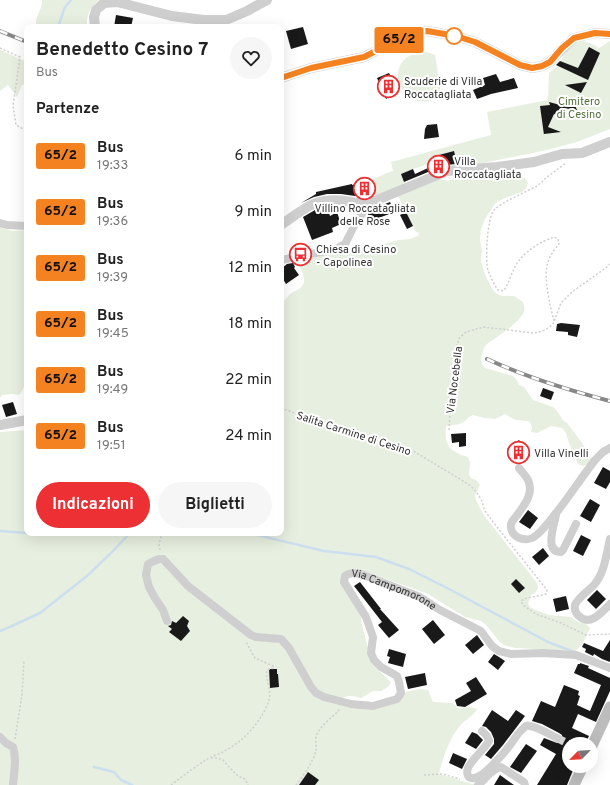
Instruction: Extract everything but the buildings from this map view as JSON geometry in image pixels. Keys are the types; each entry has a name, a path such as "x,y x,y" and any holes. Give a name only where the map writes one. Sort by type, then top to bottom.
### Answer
{"main road":[{"path":"596,737 609,710"},
{"path":"574,785 580,773"}],"street":[{"path":"95,24 94,17 96,10 104,3 117,2 172,16 204,20 226,20 267,0"},
{"path":"284,77 311,68 364,57 404,37 427,31 456,36 475,42 520,65 532,68 542,66 550,62 562,48 574,38 595,33 610,34"},
{"path":"284,223 315,203 328,201 354,202 365,205 447,171 503,167 534,162 562,154 582,153 610,142"},
{"path":"284,259 336,249 345,244 355,224 364,211 365,205"},
{"path":"0,223 24,226"},
{"path":"0,425 24,421"},
{"path":"519,468 528,479 530,490 528,500 511,525 516,536 520,539 527,540 532,539 537,535 557,512 595,460 603,452 610,448"},
{"path":"557,512 551,543 552,548 555,551 561,552 563,550 576,524"},
{"path":"610,539 604,566 599,579 576,602 575,606 579,617 589,620 596,617 610,604"},
{"path":"164,559 154,560 148,564 146,575 149,587 163,610 167,621"},
{"name":"Via Campomorone","path":"164,559 188,586 240,628 256,637 281,639 289,648 311,687 316,693 341,702 373,706 397,699 401,693 397,676 381,668 374,660 371,653 374,637 366,617 344,582 345,576 351,573 361,574 420,596 440,610 480,631 492,646 499,651 511,654 543,652 576,655 610,668"},
{"path":"482,731 487,736 489,741 468,767 467,773 470,778 480,777 511,744 518,734 528,725 557,738"},
{"path":"0,737 13,747 16,757 13,785"},
{"path":"478,785 498,767 524,782 525,785"}],"path":[{"path":"0,48 20,57 13,106 16,125 24,129"},
{"path":"554,321 547,288 547,268 548,261 559,244 558,239 550,239 530,249 524,254 513,269 506,288 503,290 498,290 488,270 486,256 487,238 493,211 537,186 569,162"},
{"path":"554,321 561,302 610,264"},
{"name":"Via Nocebella","path":"449,430 457,368 457,344 460,336 466,332 484,327 538,333 550,327 554,321"},
{"name":"Salita Carmine di Cesino","path":"284,409 313,421 410,450 468,484 474,489 481,499 485,511 493,522 547,590 546,594 541,596 525,598 521,601 523,605 536,614 561,623 586,635 610,634"},
{"path":"161,536 159,545 164,559"},
{"path":"171,785 209,758 235,745 259,720 269,699 270,692 266,673 269,668 274,668 255,658 240,628"},
{"path":"13,747 22,695 24,661"},
{"path":"296,785 310,765 316,749 316,736 328,720 338,712 341,702"},
{"path":"209,758 223,760 238,776 245,779 248,785"},
{"path":"424,775 442,774"}],"green space":[{"path":"42,0 99,0 93,5 89,12 87,24 36,24 36,20"},
{"name":"Cimitero di Cesino","path":"583,41 599,48 610,41 610,129 577,142 547,150 458,168 453,151 431,157 432,163 401,174 406,186 377,199 369,181 393,171 391,162 491,135 487,112 548,100 549,73 557,67 569,47 577,42"},
{"path":"0,50 24,61 24,84 22,85 17,97 8,85 0,91"},
{"path":"422,51 435,55 441,93 435,99 423,102 414,100 406,94 401,87 398,78 399,68 404,60 415,53"},
{"path":"437,178 448,181 464,178 486,179 492,181 525,178 528,183 522,192 497,202 485,219 481,229 481,261 484,272 493,290 502,296 514,296 523,302 524,305 524,312 517,321 484,348 481,358 482,364 485,368 513,376 519,385 524,387 533,400 553,407 577,436 586,449 590,459 588,464 583,466 578,464 566,433 562,428 551,426 537,433 531,432 532,427 530,422 515,420 505,414 495,419 473,415 460,424 446,426 446,438 447,443 453,450 468,457 470,462 469,474 471,478 476,480 480,485 475,495 483,514 537,583 538,588 535,593 531,595 528,604 531,608 549,615 571,617 576,621 586,624 590,628 583,643 576,651 515,648 504,645 481,621 465,617 428,594 355,569 345,573 361,616 372,664 391,682 388,687 381,691 373,691 361,698 349,696 337,701 366,704 400,699 406,692 420,689 428,690 433,702 452,703 458,708 469,707 477,709 461,724 452,737 444,755 439,774 476,785 0,785 0,432 24,430 24,536 284,536 284,301 291,293 299,289 304,282 300,267 295,260 410,239 418,236 419,233 416,232 398,196"},
{"path":"0,227 12,231 24,230 24,387 19,395 2,395 0,398"}],"waterway":[{"path":"59,24 65,7 71,0"},
{"path":"0,531 24,533"},
{"path":"0,631 40,613 87,576 127,536"},
{"path":"262,536 324,551 376,557 409,569 548,642 574,652"},
{"path":"94,767 114,772 121,780 132,785"}],"tunnel":[{"path":"557,738 562,740"}],"railway":[{"path":"0,31 24,41"},
{"path":"487,359 547,383 610,401"}],"bus line":[{"name":"65/2","path":"284,77 311,68 364,57 404,37 427,31 456,36 475,42 520,65 532,68 542,66 550,62 562,48 574,38 595,33 610,34"}],"place":[{"name":"Scuderie di Villa Roccatagliata","path":"388,87"},
{"name":"Villa Roccatagliata","path":"438,167"},
{"name":"Villino Roccatagliata delle Rose","path":"365,188"},
{"name":"Chiesa di Cesino - Capolinea","path":"301,255"},
{"name":"Villa Vinelli","path":"518,453"}]}
